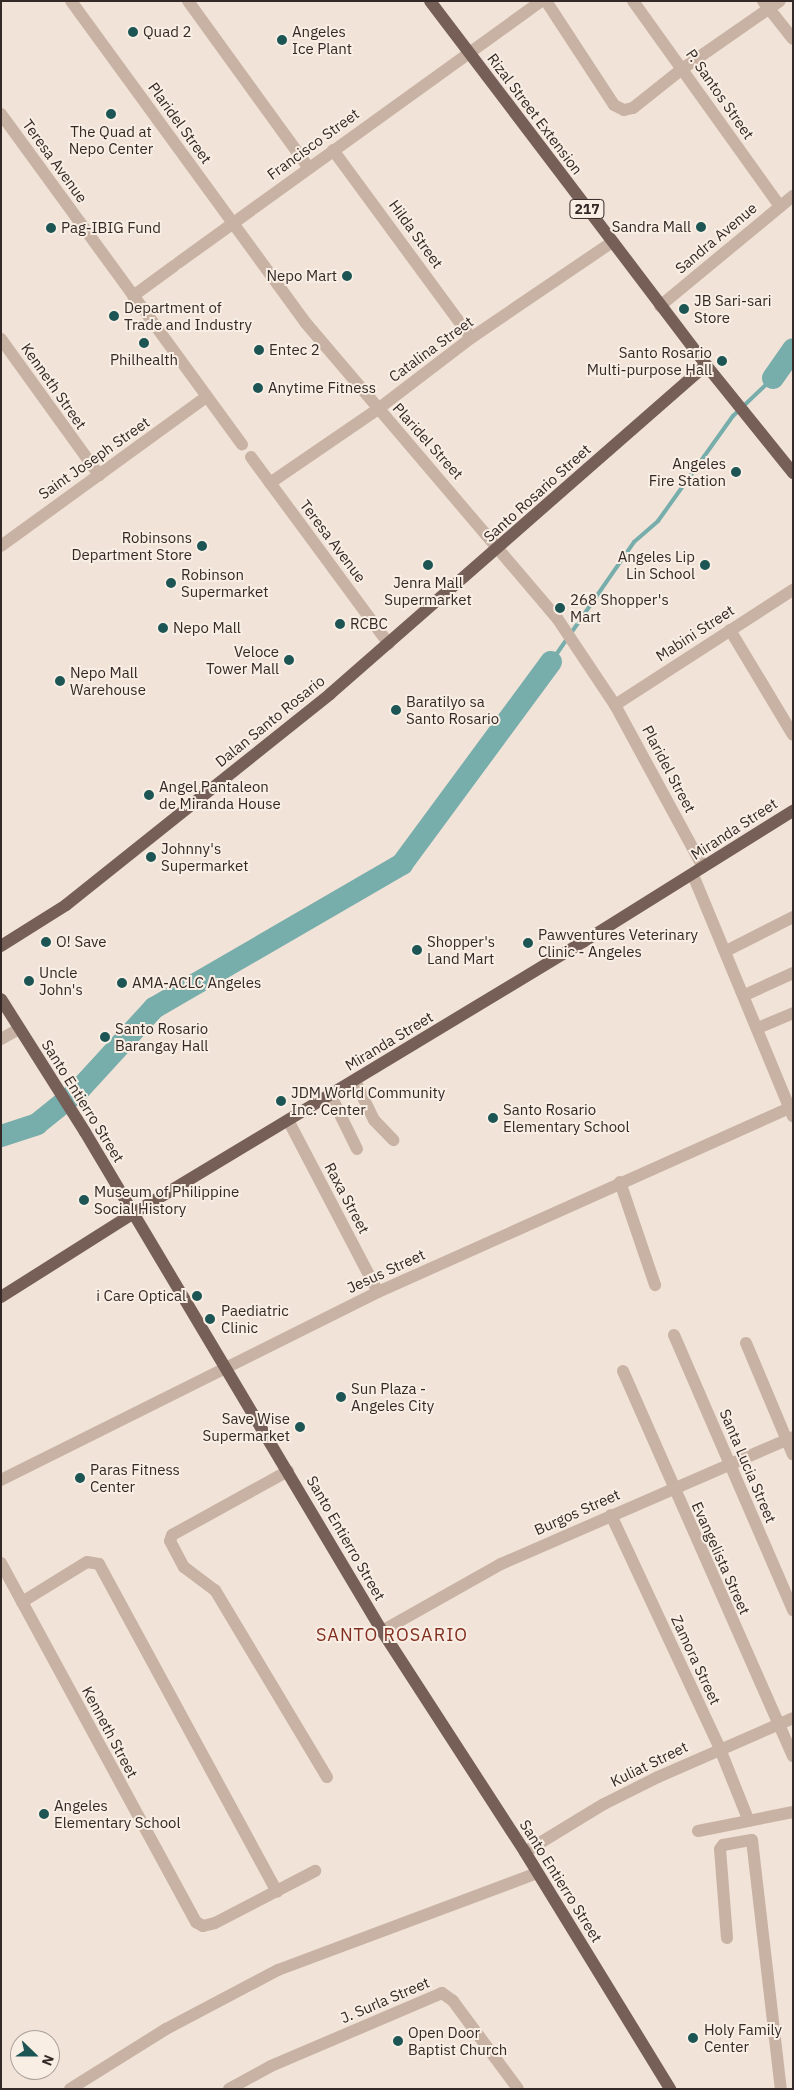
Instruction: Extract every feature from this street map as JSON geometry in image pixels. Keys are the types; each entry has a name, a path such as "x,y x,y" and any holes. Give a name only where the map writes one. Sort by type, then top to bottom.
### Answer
{"main road":[{"name":"Rizal Street Extension","path":"430,1 706,365"},
{"name":"217","path":"706,365 793,473"},
{"name":"Santo Rosario Street","path":"390,644 706,365"},
{"name":"Dalan Santo Rosario","path":"1,946 66,905 390,644"},
{"name":"Miranda Street","path":"1,1297 132,1214 331,1096 793,811"},
{"name":"Santo Entierro Street","path":"1,1000 62,1095 224,1370 288,1471 382,1632 525,1852 670,2089"}],"street":[{"name":"Plaridel Street","path":"71,1 305,322 378,409 500,548 557,618 615,705 698,871 726,952 792,1110"},
{"path":"188,1 309,168"},
{"name":"Francisco Street","path":"133,296 541,1"},
{"path":"546,1 614,105 624,110 633,108 682,68 766,5 780,1"},
{"name":"P. Santos Street","path":"633,1 780,206"},
{"path":"766,5 793,39"},
{"name":"Teresa Avenue","path":"1,114 242,445"},
{"name":"Hilda Street","path":"333,150 471,338"},
{"name":"Sandra Avenue","path":"660,306 793,196"},
{"name":"Catalina Street","path":"270,483 378,409 471,338 612,242"},
{"name":"Kenneth Street","path":"1,339 99,475"},
{"name":"Saint Joseph Street","path":"1,546 206,397"},
{"name":"Teresa Avenue","path":"251,457 390,644"},
{"name":"Mabini Street","path":"615,705 793,590"},
{"path":"730,630 793,735"},
{"path":"726,952 793,917"},
{"path":"745,995 793,973"},
{"path":"758,1028 793,1013"},
{"path":"1,1039 19,1029"},
{"path":"354,1081 374,1120 393,1140"},
{"path":"331,1096 357,1149"},
{"name":"Jesus Street","path":"1,1480 378,1292 620,1182 792,1110"},
{"name":"Raxa Street","path":"288,1120 378,1292"},
{"path":"620,1182 655,1285"},
{"name":"Santa Lucia Street","path":"674,1335 793,1610"},
{"path":"746,1343 789,1439 793,1455"},
{"name":"Evangelista Street","path":"623,1371 672,1488 793,1756"},
{"name":"Burgos Street","path":"382,1632 501,1564 729,1463 789,1439"},
{"path":"288,1471 172,1535 170,1541 184,1566 215,1590 327,1777"},
{"name":"Zamora Street","path":"611,1515 720,1749 748,1819"},
{"path":"22,1602 87,1562 99,1564 277,1892 315,1871"},
{"name":"Kenneth Street","path":"1,1563 191,1917 203,1926 209,1925 277,1892"},
{"name":"Kuliat Street","path":"525,1852 604,1804 720,1749 793,1718"},
{"path":"698,1831 748,1819 793,1812"},
{"path":"727,1938 720,1849 723,1845 752,1840 781,2089"},
{"path":"70,2089 166,2029 278,1970 537,1874"},
{"name":"J. Surla Street","path":"229,2089 271,2066 442,1993 453,2001 518,2089"}],"waterway":[{"path":"773,378 793,349"},
{"path":"551,662 634,542 658,521 733,416 773,378"},
{"path":"1,1136 37,1124 78,1091 154,1008 402,864 551,662"}],"place":[{"name":"Quad 2","path":"133,32"},
{"name":"Angeles Ice Plant","path":"282,40"},
{"name":"The Quad at Nepo Center","path":"111,114"},
{"name":"Sandra Mall","path":"701,227"},
{"name":"Pag-IBIG Fund","path":"51,228"},
{"name":"Nepo Mart","path":"347,276"},
{"name":"JB Sari-sari Store","path":"684,309"},
{"name":"Department of Trade and Industry","path":"114,316"},
{"name":"Philhealth","path":"144,343"},
{"name":"Entec 2","path":"259,350"},
{"name":"Santo Rosario Multi-purpose Hall","path":"722,361"},
{"name":"Anytime Fitness","path":"258,388"},
{"name":"Angeles Fire Station","path":"736,472"},
{"name":"Robinsons Department Store","path":"202,546"},
{"name":"Jenra Mall Supermarket","path":"428,565"},
{"name":"Angeles Lip Lin School","path":"705,565"},
{"name":"Robinson Supermarket","path":"171,583"},
{"name":"268 Shopper's Mart","path":"560,608"},
{"name":"RCBC","path":"340,624"},
{"name":"Nepo Mall","path":"163,628"},
{"name":"Veloce Tower Mall","path":"289,660"},
{"name":"Nepo Mall Warehouse","path":"60,681"},
{"name":"Baratilyo sa Santo Rosario","path":"396,710"},
{"name":"Angel Pantaleon de Miranda House","path":"149,795"},
{"name":"Johnny's Supermarket","path":"151,857"},
{"name":"O! Save","path":"46,942"},
{"name":"Pawventures Veterinary Clinic - Angeles","path":"528,943"},
{"name":"Shopper's Land Mart","path":"417,950"},
{"name":"Uncle John's","path":"29,981"},
{"name":"AMA-ACLC Angeles","path":"122,983"},
{"name":"Santo Rosario Barangay Hall","path":"105,1037"},
{"name":"JDM World Community Inc. Center","path":"281,1101"},
{"name":"Santo Rosario Elementary School","path":"493,1118"},
{"name":"Museum of Philippine Social History","path":"84,1200"},
{"name":"i Care Optical","path":"197,1296"},
{"name":"Paediatric Clinic","path":"210,1319"},
{"name":"Sun Plaza - Angeles City","path":"341,1397"},
{"name":"Save Wise Supermarket","path":"300,1427"},
{"name":"Paras Fitness Center","path":"80,1478"},
{"name":"Angeles Elementary School","path":"44,1814"},
{"name":"Holy Family Center","path":"693,2038"},
{"name":"Open Door Baptist Church","path":"398,2041"}],"district":[{"name":"SANTO ROSARIO","path":"392,1635"}]}
